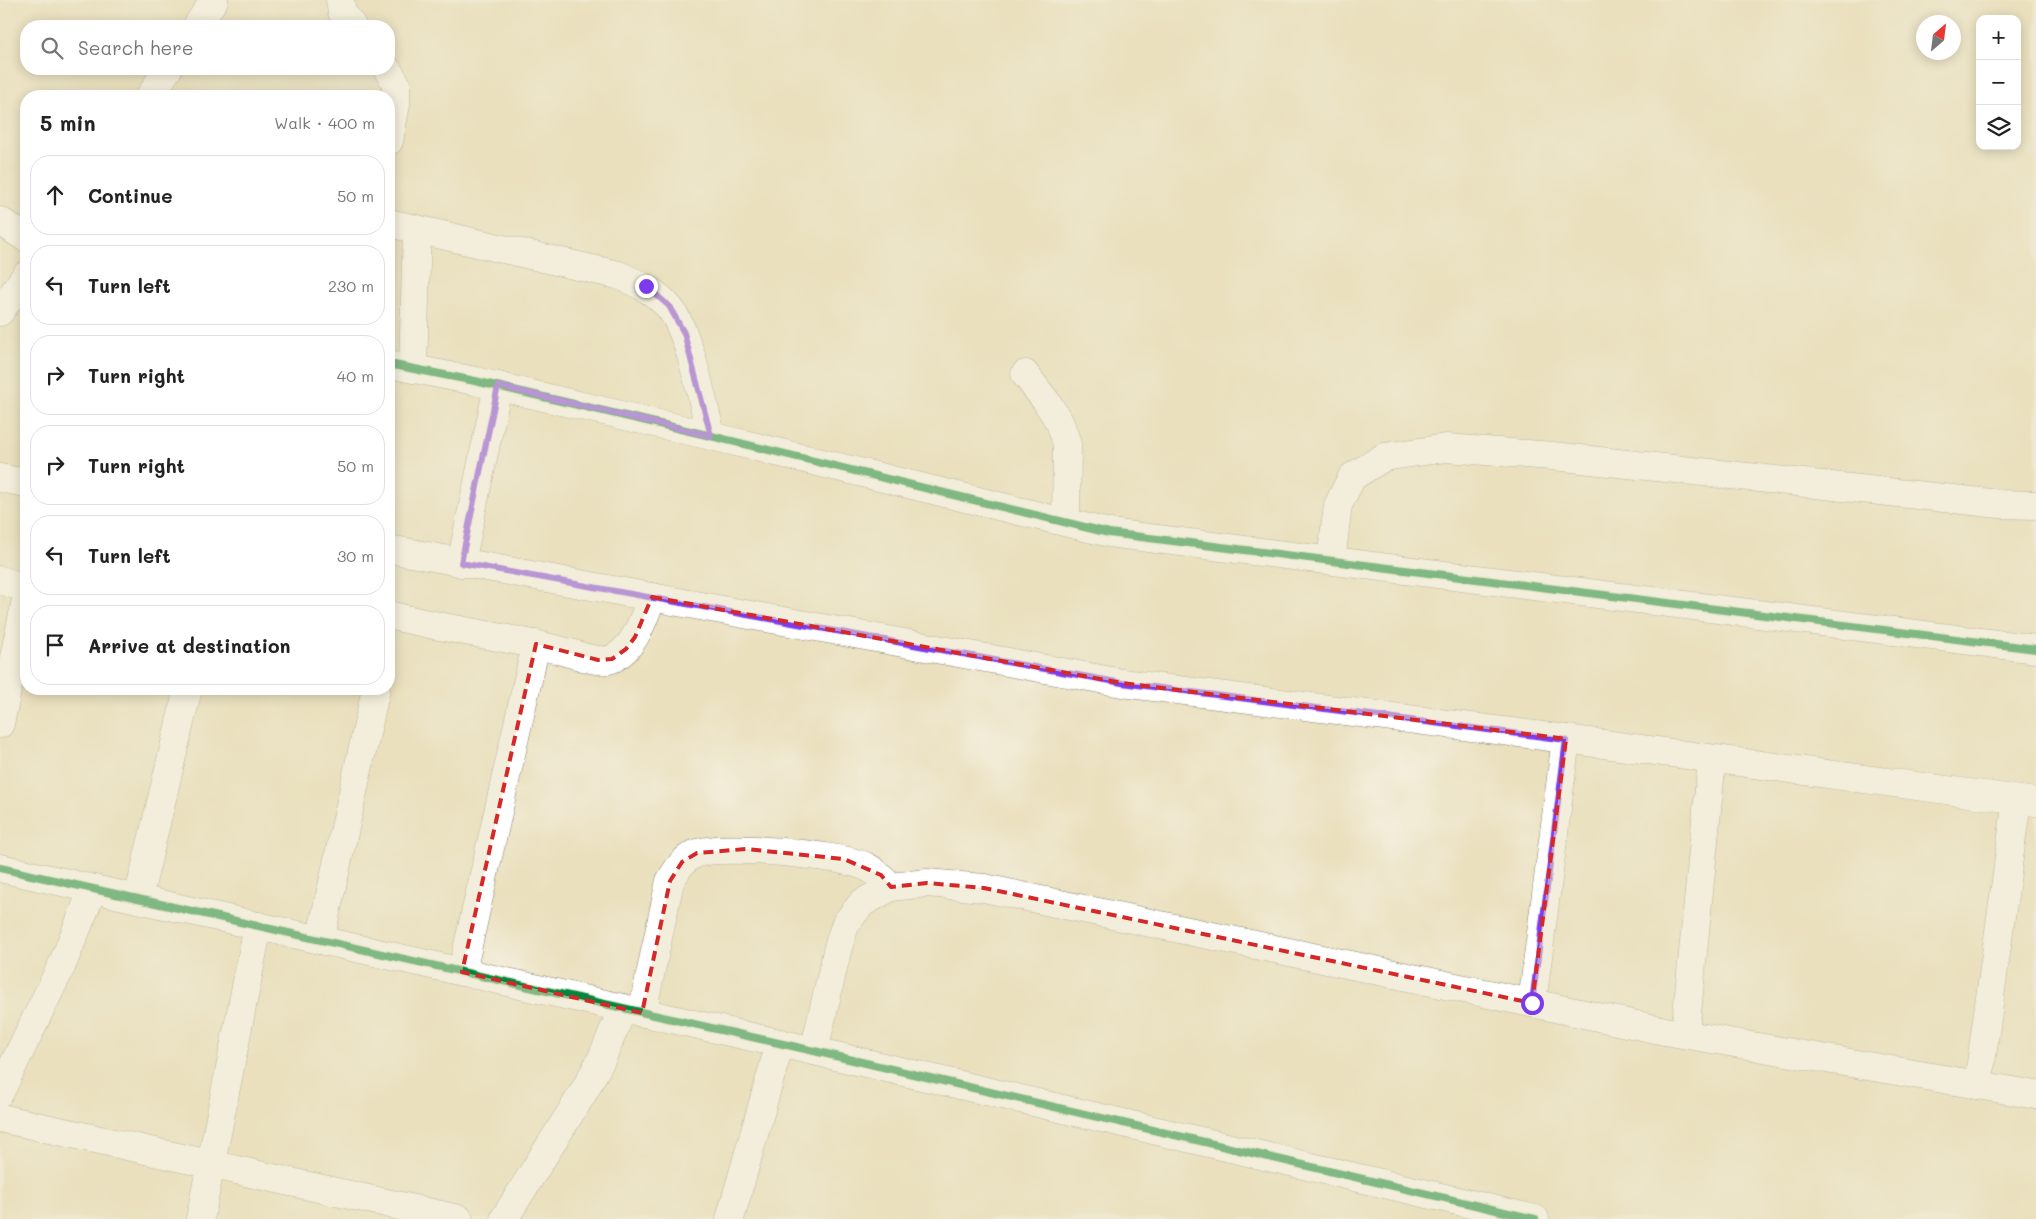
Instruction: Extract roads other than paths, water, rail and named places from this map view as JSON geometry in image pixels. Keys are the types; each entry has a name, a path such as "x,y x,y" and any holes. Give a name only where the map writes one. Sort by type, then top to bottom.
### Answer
{"street":[{"path":"201,20 214,0"},
{"path":"340,0 342,12 348,20"},
{"path":"154,90 164,75"},
{"path":"391,75 396,84 395,109"},
{"path":"0,221 20,234"},
{"path":"395,224 618,275 646,286 669,306 684,333 711,436"},
{"path":"416,229 401,366 498,386 711,436 1109,533 2036,649"},
{"path":"0,312 20,289"},
{"path":"1025,374 1060,422 1068,444 1066,522"},
{"path":"461,563 498,386"},
{"path":"1330,560 1338,505 1352,477 1384,457 1446,448 1553,456 2000,504 2036,506"},
{"path":"0,478 20,482"},
{"path":"395,551 1122,683 2026,801 1978,1085"},
{"path":"0,580 20,586"},
{"path":"395,622 536,644 598,660 612,659 626,650 635,637 652,598"},
{"path":"0,724 20,629"},
{"path":"462,972 536,644"},
{"path":"138,899 187,695"},
{"path":"320,940 375,695"},
{"path":"1532,1003 1566,740"},
{"path":"1685,1034 1712,759"},
{"path":"504,1219 633,1010 670,882 682,862 697,853 746,849 844,859 864,866 881,875 891,887"},
{"path":"0,868 780,1043 1535,1219"},
{"path":"814,1051 838,947 846,923 862,903 891,887 927,883 984,888 1685,1034 2036,1096"},
{"path":"0,1092 62,965 93,889"},
{"path":"200,1219 258,926"},
{"path":"730,1219 780,1043"},
{"path":"0,1118 211,1165 396,1212 460,1219"}]}
